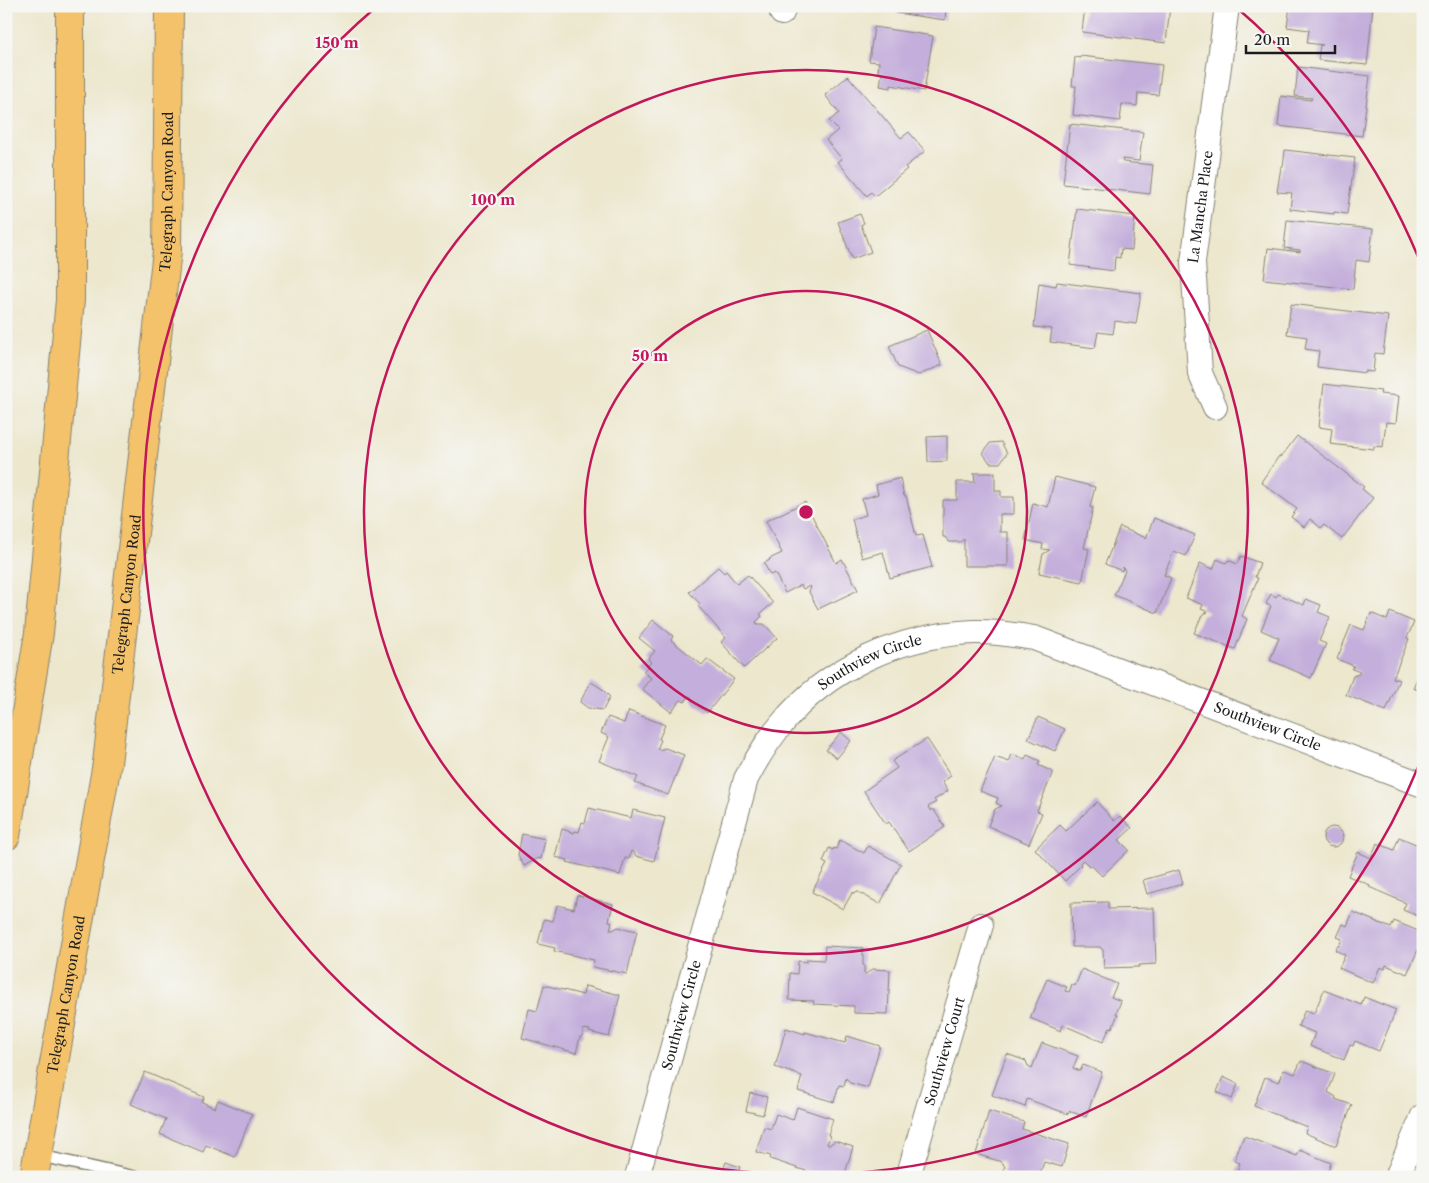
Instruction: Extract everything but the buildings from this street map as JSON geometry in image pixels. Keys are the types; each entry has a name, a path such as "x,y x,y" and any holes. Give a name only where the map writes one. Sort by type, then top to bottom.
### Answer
{"main road":[{"path":"6,836 39,633 70,300 70,6"},
{"name":"Telegraph Canyon Road","path":"36,1166 108,763 167,251 169,6"}],"street":[{"name":"La Mancha Place","path":"1215,407 1200,373 1193,262 1227,6"},
{"name":"Southview Circle","path":"637,1177 746,779 762,750 781,724 804,700 830,680 865,659 916,640 946,634 975,632 1034,638 1423,785"},
{"name":"Southview Court","path":"908,1177 981,925"},
{"path":"1397,1177 1423,1116"}],"lane":[{"path":"36,1166 135,1177"}]}
